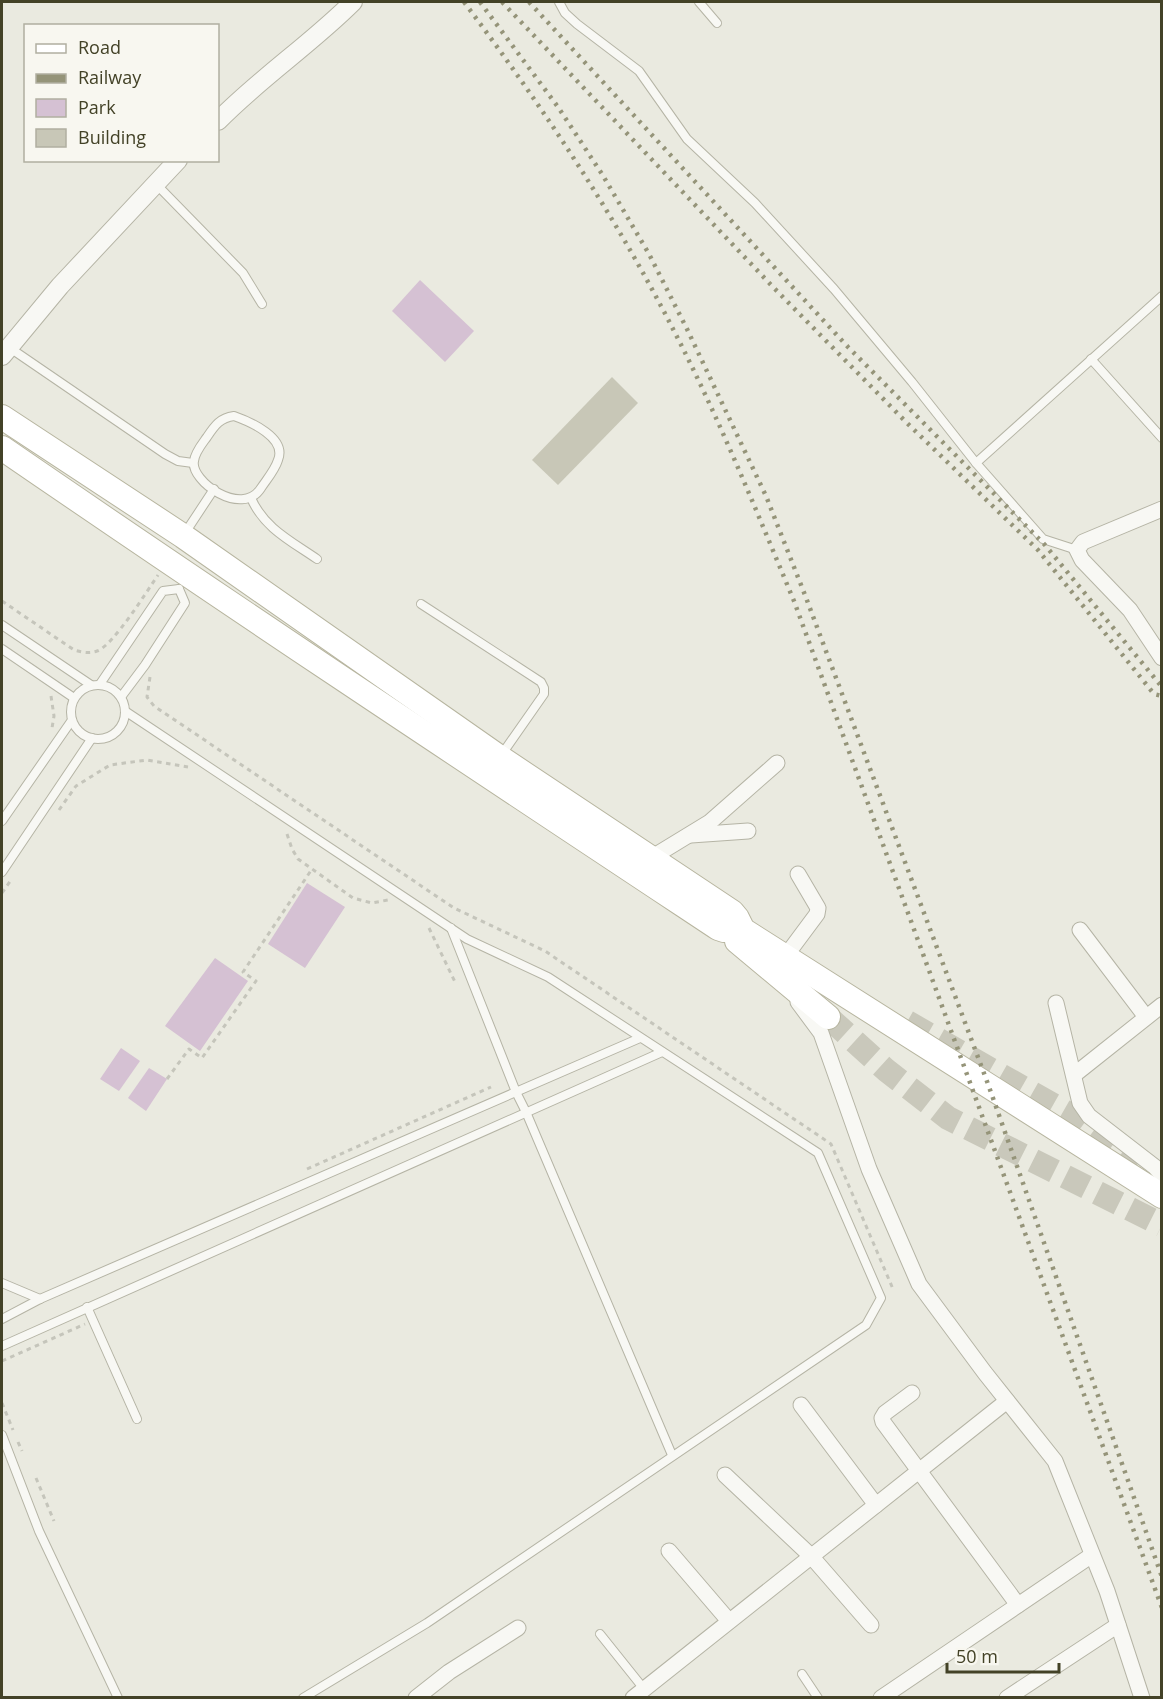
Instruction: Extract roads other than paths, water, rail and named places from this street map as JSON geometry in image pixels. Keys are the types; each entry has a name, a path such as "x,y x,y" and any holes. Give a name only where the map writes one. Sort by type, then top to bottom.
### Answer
{"main road":[{"path":"2,417 189,561 734,925 788,957 1161,1196"},
{"path":"2,448 130,536 189,561"},
{"path":"307,640 499,757 651,858 734,925"},
{"path":"788,957 828,1017"},
{"path":"1137,1165 1161,1181"}],"street":[{"path":"219,120 245,93 353,2"},
{"path":"5,352 60,286 176,162"},
{"path":"1161,509 1083,542 1077,550 1082,560 1130,610 1161,658"},
{"path":"651,858 710,822 777,762"},
{"path":"688,836 748,831"},
{"path":"798,874 818,908 817,914 788,957 821,1033 869,1169 920,1284 1055,1461 1118,1625 1142,1698"},
{"path":"1080,930 1146,1017"},
{"path":"1056,1004 1080,1103 1089,1116 1155,1167 1161,1175"},
{"path":"1074,1075 1161,1005"},
{"path":"912,1393 885,1413 882,1418 883,1422 1018,1605"},
{"path":"639,1693 1007,1401"},
{"path":"801,1405 876,1505"},
{"path":"725,1475 811,1556 871,1624"},
{"path":"669,1551 729,1621"},
{"path":"881,1698 1092,1555"},
{"path":"1006,1698 1118,1625"},
{"path":"416,1698 450,1672 518,1628"}],"lane":[{"path":"559,2 577,24 639,71 687,139 755,203 834,289 976,463 1043,539 1077,550"},
{"path":"699,2 717,23"},
{"path":"156,184 243,273 262,304"},
{"path":"976,463 1161,296"},
{"path":"5,352 165,454 178,461 193,463"},
{"path":"1091,359 1161,438"},
{"path":"234,416 248,421 277,444 280,451 279,459 257,494 242,500 228,498 214,489 196,472 193,463 196,452 216,423 224,417 234,416"},
{"path":"121,697 145,665 185,603 189,561 214,489"},
{"path":"251,498 265,522 317,559"},
{"path":"100,684 163,591 189,561"},
{"path":"421,604 541,682 544,694 499,757"},
{"path":"2,625 90,685"},
{"path":"2,649 74,698"},
{"path":"100,684 109,687 121,697 125,718 115,733 106,738 92,738 82,734 72,720 71,711 74,698 82,689 90,685 100,684"},
{"path":"125,711 451,928 482,946 548,977 818,1153 881,1298 866,1325 427,1623 303,1698"},
{"path":"2,821 72,720"},
{"path":"2,872 92,738"},
{"path":"451,928 516,1092 672,1455"},
{"path":"2,1319 40,1299 640,1038"},
{"path":"2,1346 662,1052"},
{"path":"2,1283 40,1299"},
{"path":"87,1307 137,1419"},
{"path":"2,1436 39,1531 118,1698"},
{"path":"600,1634 639,1693"},
{"path":"802,1674 818,1698"}],"tunnel":[{"path":"828,1017 886,1070 948,1118 1162,1225"},
{"path":"907,1022 1069,1114 1137,1165"}],"railway":[{"path":"464,2 549,121 627,245 691,364 737,464 794,601 1162,1608"},
{"path":"480,2 558,107 602,174 649,254 766,496 988,1084 1162,1577"},
{"path":"502,2 774,288 907,423 1038,550 1154,694 1162,696"},
{"path":"529,2 848,347 1045,545 1162,687"}]}
